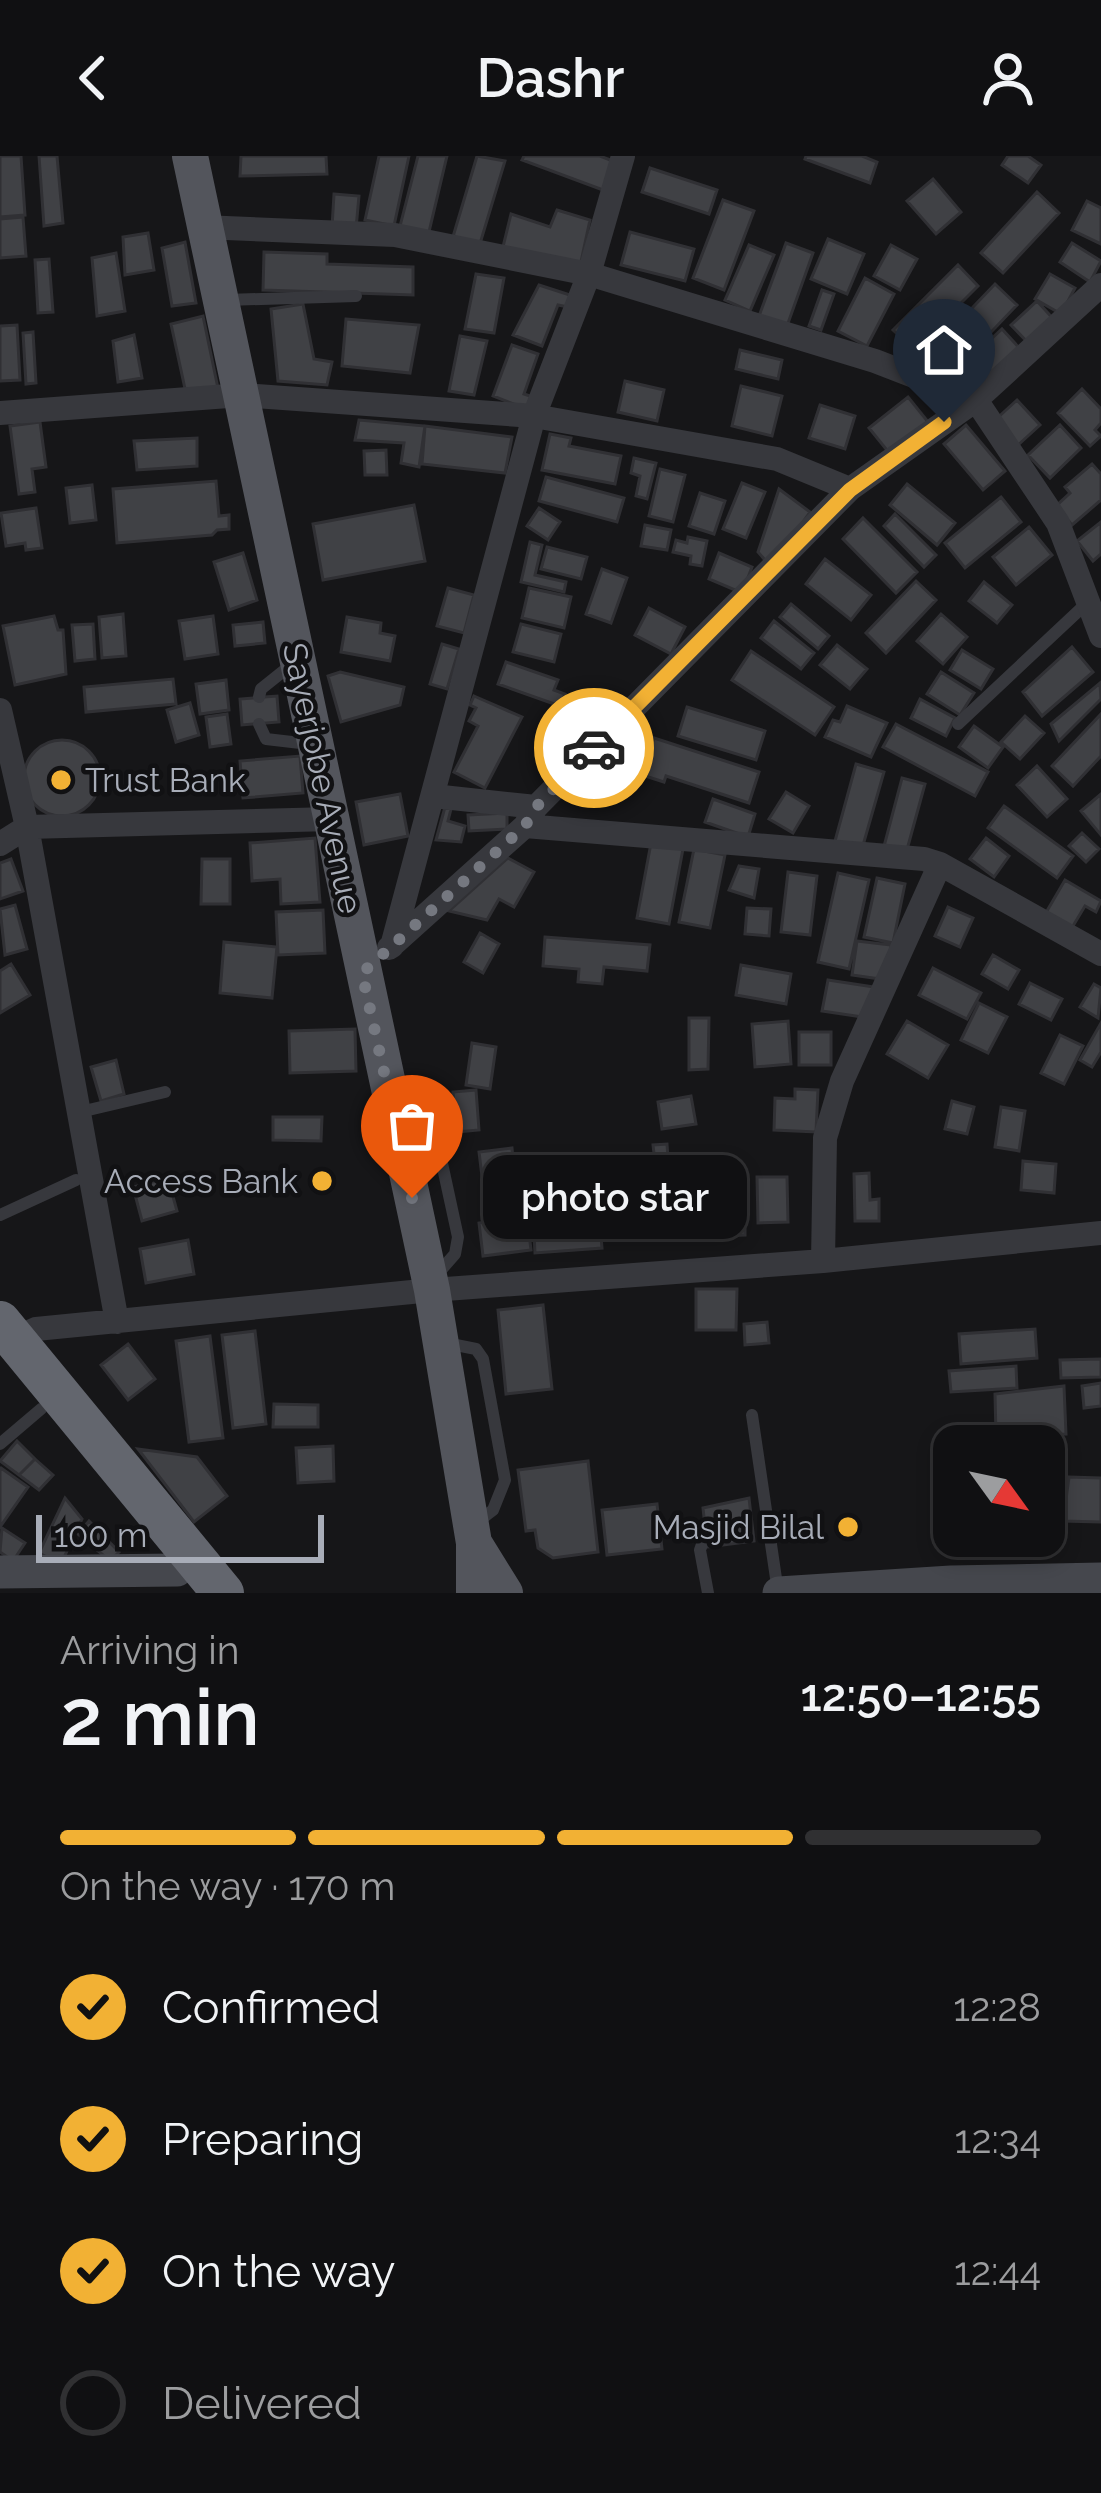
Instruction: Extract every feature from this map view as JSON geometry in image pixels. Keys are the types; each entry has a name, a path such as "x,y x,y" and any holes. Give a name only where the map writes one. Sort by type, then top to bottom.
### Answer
{"highway":[{"path":"3,1341 40,1409 172,1578"},
{"path":"3,1341 223,1593"}],"main road":[{"name":"Sayerjobe Avenue","path":"190,156 431,1286 472,1535 474,1593"},
{"name":"Sayerjobe Avenue","path":"472,1535 504,1592"}],"street":[{"path":"392,946 534,416 589,274 623,156"},
{"path":"202,227 395,235 589,274 875,361 976,400 1058,523 1101,636"},
{"path":"362,973 530,817 850,490 976,400 1101,285"},
{"path":"0,413 242,394 534,416 776,459 850,490"},
{"path":"0,710 27,827 117,1322"},
{"path":"433,796 530,817 924,859 1101,954"},
{"path":"0,844 27,827 332,819"},
{"path":"823,1261 825,1138 842,1082 940,864"},
{"path":"3,1341 36,1329 431,1286 823,1261 1101,1233"},
{"path":"0,1572 172,1578"},
{"path":"116,1593 172,1578"},
{"path":"778,1593 1101,1579"},
{"path":"504,1592 527,1593"}],"lane":[{"path":"220,301 356,296"},
{"path":"958,724 1087,603"},
{"path":"259,697 268,682 299,660"},
{"path":"259,724 266,739 316,745"},
{"path":"78,1112 165,1092"},
{"path":"0,1215 76,1180"},
{"path":"0,1444 40,1409"},
{"path":"752,1415 759,1528 778,1593"},
{"path":"706,1533 700,1550 708,1593"}],"building":[{"path":"0,156 21,156 25,215 0,217"},
{"path":"39,156 57,156 63,223 44,226"},
{"path":"241,156 326,156 327,174 240,176"},
{"path":"379,156 409,156 394,226 365,220"},
{"path":"418,156 447,156 428,236 399,230"},
{"path":"477,156 505,161 479,247 452,240"},
{"path":"524,156 600,156 613,161 603,190 522,160"},
{"path":"806,156 862,156 877,162 870,183"},
{"path":"1008,156 1028,156 1041,165 1028,183 1002,165"},
{"path":"650,168 717,190 709,214 642,192"},
{"path":"933,179 961,212 936,234 907,201"},
{"path":"1037,192 1059,213 1003,273 981,253"},
{"path":"334,194 359,196 356,229 332,227"},
{"path":"723,200 754,211 724,290 693,278"},
{"path":"1087,201 1101,208 1101,244 1072,230"},
{"path":"557,210 590,220 579,271 502,251 511,214 550,227"},
{"path":"23,217 26,256 0,258 0,219"},
{"path":"630,232 694,249 685,281 621,265"},
{"path":"148,233 154,270 125,275 123,237"},
{"path":"828,239 864,254 847,294 811,279"},
{"path":"185,242 196,303 172,306 162,248"},
{"path":"786,243 813,253 787,326 759,316"},
{"path":"1072,243 1101,261 1090,282 1060,262"},
{"path":"749,245 774,255 750,311 725,300"},
{"path":"891,245 917,259 900,290 874,276"},
{"path":"264,252 327,254 327,264 413,267 413,295 263,290"},
{"path":"116,253 125,311 97,316 92,258"},
{"path":"49,259 53,312 38,313 35,260"},
{"path":"958,265 978,286 914,350 893,330"},
{"path":"476,274 504,278 494,333 465,329"},
{"path":"1050,274 1075,288 1061,314 1035,299"},
{"path":"865,278 894,294 867,346 838,331"},
{"path":"995,284 1017,305 974,350 952,329"},
{"path":"539,285 573,296 568,307 558,305 542,346 513,335"},
{"path":"822,290 834,294 821,330 809,326"},
{"path":"1037,301 1057,323 1032,347 1011,325"},
{"path":"303,304 314,359 332,362 327,385 278,381 271,309"},
{"path":"203,316 219,393 187,398 171,324"},
{"path":"346,319 419,325 410,373 342,366"},
{"path":"943,323 963,344 933,373 913,352"},
{"path":"17,325 20,380 0,381 0,326"},
{"path":"1002,329 1022,351 995,376 975,354"},
{"path":"33,332 36,383 26,384 23,333"},
{"path":"134,335 142,378 118,382 113,341"},
{"path":"460,336 487,341 474,395 449,391"},
{"path":"512,345 538,354 524,394 533,397 529,410 493,396"},
{"path":"740,350 782,360 778,379 736,369"},
{"path":"970,351 989,371 964,395 945,375"},
{"path":"625,381 664,390 657,421 618,412"},
{"path":"741,386 782,396 772,436 732,426"},
{"path":"1082,389 1101,409 1101,423 1095,430 1101,436 1090,446 1058,413"},
{"path":"908,397 929,423 890,454 869,428"},
{"path":"1017,400 1040,425 1017,446 994,421"},
{"path":"820,405 855,416 845,449 809,438"},
{"path":"359,420 425,426 419,467 401,463 404,443 355,440"},
{"path":"40,422 46,467 32,469 35,492 19,494 10,426"},
{"path":"966,425 1005,471 983,490 944,444"},
{"path":"1060,425 1081,448 1050,478 1028,455"},
{"path":"425,426 512,437 505,473 422,464"},
{"path":"550,434 571,438 569,446 621,456 615,484 542,470"},
{"path":"197,438 197,466 137,470 134,441"},
{"path":"386,450 387,475 365,475 364,451"},
{"path":"634,458 656,463 647,499 636,496 640,476 631,473"},
{"path":"1092,464 1101,474 1101,500 1072,525 1056,506 1070,493 1065,487"},
{"path":"660,469 685,475 673,522 649,516"},
{"path":"546,477 624,498 617,522 539,501"},
{"path":"216,481 219,516 229,515 229,529 212,535 117,543 113,489"},
{"path":"742,483 765,492 746,538 723,529"},
{"path":"907,484 955,523 937,545 890,505"},
{"path":"92,485 96,520 70,523 66,488"},
{"path":"779,489 810,512 771,567 758,552"},
{"path":"700,493 725,501 714,534 689,526"},
{"path":"1001,497 1021,522 965,568 945,543"},
{"path":"414,505 425,561 323,580 313,524"},
{"path":"36,508 42,548 26,550 25,543 6,546 1,513"},
{"path":"539,508 560,522 548,540 527,526"},
{"path":"895,514 936,555 924,567 884,526"},
{"path":"863,518 917,572 896,593 843,539"},
{"path":"1101,522 1101,554 1093,561 1077,541"},
{"path":"645,525 671,530 667,550 641,546"},
{"path":"1029,527 1052,555 1016,585 993,557"},
{"path":"688,537 707,541 702,566 690,564 691,556 673,552 676,540 687,543"},
{"path":"530,542 542,545 535,575 566,582 564,592 521,582"},
{"path":"547,547 587,557 581,579 541,569"},
{"path":"243,553 257,600 229,610 214,562"},
{"path":"719,553 752,567 742,593 709,579"},
{"path":"825,559 871,595 851,620 806,584"},
{"path":"602,569 627,578 611,623 586,614"},
{"path":"916,581 936,600 886,653 866,633"},
{"path":"984,582 1012,605 997,623 969,601"},
{"path":"448,588 474,595 464,633 437,626"},
{"path":"529,588 571,597 564,628 522,618"},
{"path":"791,604 829,636 818,649 780,617"},
{"path":"649,608 685,627 671,654 635,635"},
{"path":"123,614 126,656 102,658 99,617"},
{"path":"941,614 967,637 943,664 917,641"},
{"path":"54,616 58,630 63,630 66,674 15,685 3,626"},
{"path":"213,616 218,654 185,659 179,621"},
{"path":"347,617 381,623 380,633 395,636 390,661 341,652"},
{"path":"774,621 814,653 801,669 761,638"},
{"path":"263,622 265,643 235,646 233,625"},
{"path":"93,624 95,659 75,661 72,625"},
{"path":"521,624 561,634 554,662 513,652"},
{"path":"442,644 459,649 447,689 430,684"},
{"path":"837,645 867,669 850,689 820,665"},
{"path":"1072,647 1093,672 1042,716 1023,692"},
{"path":"962,650 993,669 981,689 950,670"},
{"path":"751,651 834,707 815,735 732,680"},
{"path":"506,662 558,680 554,690 565,694 560,706 498,684"},
{"path":"340,672 404,687 400,705 341,722 328,676"},
{"path":"941,672 974,693 960,715 927,694"},
{"path":"173,679 176,704 86,712 84,687"},
{"path":"226,680 229,710 200,714 196,684"},
{"path":"1100,683 1101,699 1059,741 1051,724"},
{"path":"277,696 279,722 242,725 240,699"},
{"path":"474,696 522,717 485,788 454,772 478,726 469,721 476,708 470,705"},
{"path":"920,699 955,718 946,736 911,718"},
{"path":"190,703 199,735 176,742 167,710"},
{"path":"847,706 887,723 871,757 825,737"},
{"path":"687,707 765,731 756,760 678,736"},
{"path":"227,714 231,744 210,747 206,717"},
{"path":"1101,714 1101,756 1073,786 1052,766"},
{"path":"1025,716 1044,733 1020,759 1001,742"},
{"path":"896,724 988,772 975,796 883,747"},
{"path":"974,726 1003,747 988,768 959,747"},
{"path":"654,738 759,772 749,803 666,776 664,782 642,775"},
{"name":"Trust Bank","path":"62,740 89,751 100,778 89,805 62,816 35,805 24,778 35,751"},
{"path":"300,756 303,793 243,798 240,761"},
{"path":"856,764 884,772 862,849 835,841"},
{"path":"1037,766 1067,799 1047,817 1017,785"},
{"path":"902,778 925,784 905,857 883,850"},
{"path":"786,792 809,806 793,833 769,819"},
{"path":"400,794 408,836 364,845 356,802"},
{"path":"1101,794 1101,835 1081,811"},
{"path":"713,799 755,814 748,837 705,822"},
{"path":"1004,806 1073,856 1057,878 988,828"},
{"path":"445,807 451,809 448,821 465,826 461,842 436,840"},
{"path":"507,813 507,829 469,831 468,815"},
{"path":"1082,833 1099,849 1086,862 1069,846"},
{"path":"315,838 320,902 281,904 280,879 252,881 250,843"},
{"path":"986,838 1009,856 994,877 970,859"},
{"path":"651,843 683,849 669,924 637,918"},
{"path":"694,849 725,855 710,928 679,922"},
{"path":"508,858 534,872 514,907 499,899 487,920 449,911"},
{"path":"11,859 23,891 0,899 0,863"},
{"path":"202,859 230,859 230,904 201,904"},
{"path":"739,866 759,869 754,898 729,890"},
{"path":"788,872 817,876 810,935 781,932"},
{"path":"838,873 869,880 849,969 818,962"},
{"path":"877,878 905,884 893,943 864,937"},
{"path":"1065,880 1101,901 1096,912 1085,906 1070,931 1044,916"},
{"path":"15,905 27,949 5,955 0,909"},
{"path":"948,907 973,918 960,947 935,936"},
{"path":"747,908 771,909 769,936 745,934"},
{"path":"323,910 325,953 278,955 276,912"},
{"path":"480,933 499,944 483,973 464,962"},
{"path":"545,937 650,945 647,971 604,967 602,984 578,982 579,969 543,966"},
{"path":"857,941 891,945 887,980 852,975"},
{"path":"224,942 277,947 272,998 220,993"},
{"path":"993,955 1019,970 1008,989 982,974"},
{"path":"11,964 30,995 0,1013 0,971"},
{"path":"741,965 791,974 786,1004 736,995"},
{"path":"933,968 981,993 967,1019 919,995"},
{"path":"828,980 874,987 869,1018 822,1011"},
{"path":"1030,983 1062,999 1051,1020 1019,1004"},
{"path":"1094,984 1101,988 1098,1018 1080,1007"},
{"path":"979,1003 1007,1017 988,1053 961,1040"},
{"path":"689,1018 709,1018 708,1069 689,1070"},
{"path":"788,1021 791,1064 755,1067 752,1024"},
{"path":"907,1021 948,1045 928,1078 887,1054"},
{"path":"1101,1023 1101,1052 1092,1067 1080,1060"},
{"path":"355,1029 356,1071 290,1073 289,1031"},
{"path":"799,1032 831,1032 831,1065 799,1065"},
{"path":"1060,1035 1083,1046 1064,1084 1041,1073"},
{"path":"472,1043 496,1047 490,1089 466,1085"},
{"path":"116,1060 124,1094 101,1101 91,1067"},
{"path":"795,1089 818,1090 816,1132 774,1130 775,1098 795,1099"},
{"path":"476,1090 479,1130 456,1132 453,1092"},
{"path":"691,1096 696,1124 662,1129 658,1102"},
{"path":"952,1101 974,1107 967,1134 945,1129"},
{"path":"1001,1107 1025,1111 1019,1151 995,1147"},
{"path":"273,1117 322,1117 321,1141 273,1140"},
{"path":"667,1144 669,1171 656,1172 653,1145"},
{"path":"512,1148 516,1190 484,1193 479,1152"},
{"path":"1023,1161 1056,1164 1054,1193 1021,1190"},
{"path":"869,1173 870,1200 879,1199 879,1221 855,1221 854,1174"},
{"path":"757,1177 787,1177 788,1222 758,1223"},
{"path":"168,1178 177,1211 142,1221 133,1187"},
{"path":"622,1182 660,1183 660,1240 621,1240"},
{"path":"745,1207 745,1235 690,1237 690,1208"},
{"path":"599,1212 602,1248 535,1253 533,1217"},
{"path":"527,1216 531,1250 483,1256 479,1223"},
{"path":"188,1240 194,1274 146,1283 140,1249"},
{"path":"696,1289 737,1289 736,1330 696,1330"},
{"path":"543,1305 552,1389 506,1394 498,1310"},
{"path":"767,1322 769,1343 745,1345 744,1324"},
{"path":"1035,1329 1037,1358 961,1364 959,1334"},
{"path":"255,1331 266,1424 233,1428 222,1335"},
{"path":"210,1336 223,1438 189,1442 176,1341"},
{"path":"128,1344 155,1379 128,1400 101,1365"},
{"path":"1101,1359 1101,1377 1061,1378 1060,1360"},
{"path":"1016,1366 1017,1388 951,1392 949,1371"},
{"path":"1101,1383 1101,1406 1084,1408 1082,1386"},
{"path":"1064,1386 1066,1434 1065,1425 996,1425 995,1394"},
{"path":"274,1404 318,1405 318,1427 273,1427"},
{"path":"17,1441 35,1459 19,1475 0,1461"},
{"path":"333,1446 334,1481 298,1483 296,1448"},
{"path":"138,1449 197,1457 227,1496 194,1522"},
{"path":"35,1459 53,1475 39,1490 19,1475"},
{"path":"588,1461 598,1552 553,1558 538,1548 535,1530 526,1531 518,1470"},
{"path":"0,1469 28,1487 0,1527"},
{"path":"1069,1477 1101,1478 1101,1522 1065,1521"},
{"path":"65,1498 82,1519 61,1564 39,1553"},
{"path":"749,1498 754,1541 707,1547 703,1508"},
{"path":"657,1504 662,1549 607,1555 602,1510"},
{"path":"89,1521 119,1552 110,1561 78,1534"},
{"path":"2,1528 25,1543 13,1561 0,1552"}],"way so far":[{"path":"412,1198 362,973 525,826 536,807 594,748"}],"place":[{"name":"Trust Bank","path":"61,780"},
{"name":"Access Bank","path":"322,1181"},
{"name":"photo star","path":"412,1198"},
{"name":"Masjid Bilal","path":"848,1527"}],"route":[{"path":"594,748 850,490 944,422"}]}
